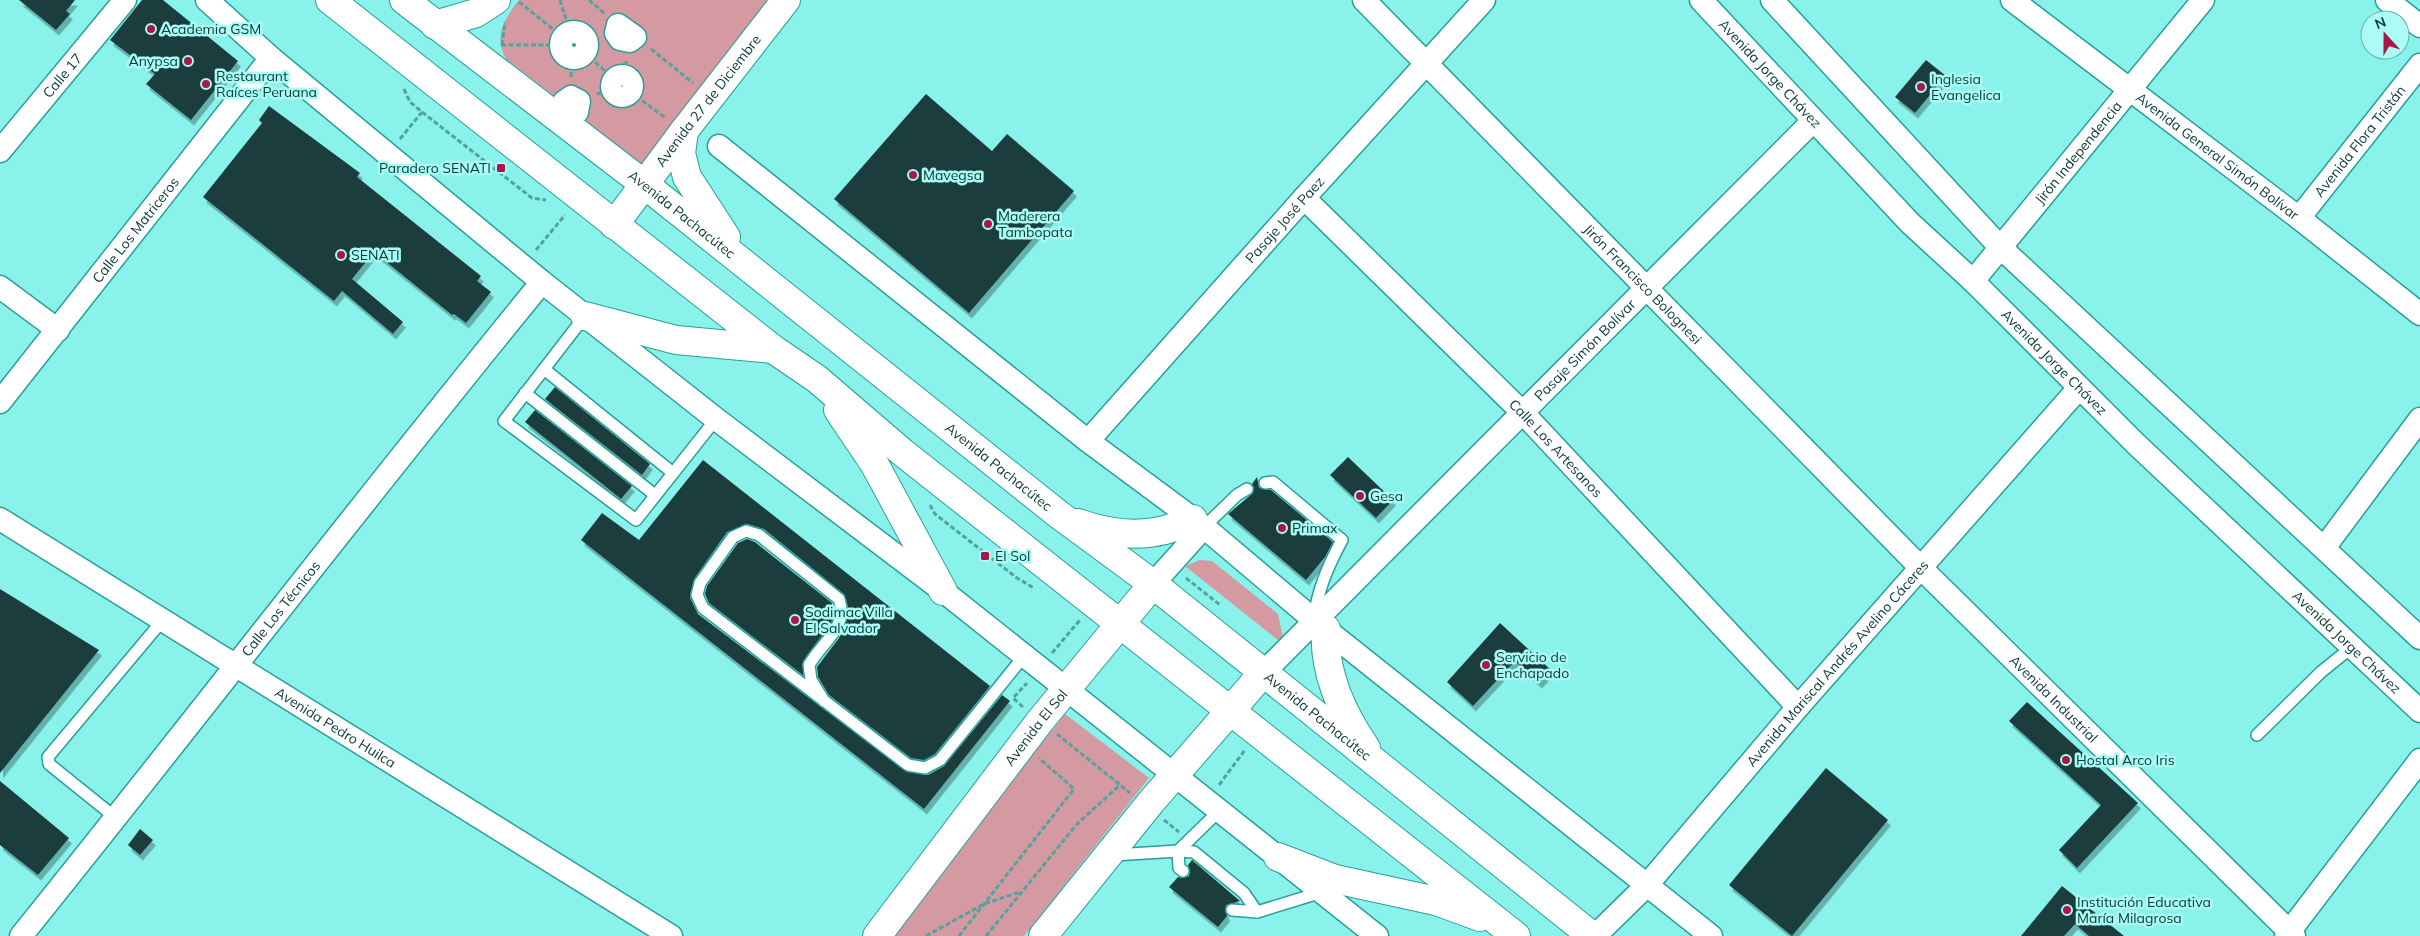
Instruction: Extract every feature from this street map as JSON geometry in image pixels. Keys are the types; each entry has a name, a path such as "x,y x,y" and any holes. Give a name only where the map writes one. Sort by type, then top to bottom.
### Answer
{"main road":[{"path":"330,0 773,349 817,379 902,452 1509,930"},
{"name":"Avenida Pachacútec","path":"404,0 644,184 1058,514 1153,584 1593,936"},
{"name":"Avenida 27 de Diciembre","path":"614,225 786,0"},
{"path":"435,25 512,5"},
{"path":"684,131 681,153 688,177 718,228 757,273"},
{"path":"585,316 676,340 773,349"},
{"path":"817,379 876,465 943,591"},
{"path":"1058,514 1099,529 1144,534 1198,523"},
{"name":"Avenida El Sol","path":"877,936 1040,721 1153,584"},
{"path":"1320,624 1335,690 1349,720 1377,763"},
{"path":"1043,936 1174,775 1263,673"},
{"path":"1278,857 1335,879 1436,901 1509,930"}],"street":[{"name":"Calle 17","path":"0,151 124,0"},
{"path":"207,0 271,58 522,266 716,419 943,591 1376,936"},
{"name":"Jirón Francisco Bolognesi","path":"1364,0 1920,567"},
{"name":"Pasaje José Paez","path":"1088,441 1304,198 1484,0"},
{"name":"Avenida Jorge Chávez","path":"1701,0 1910,222 1973,281 2078,388 2420,712"},
{"path":"1772,0 2000,247 2420,638"},
{"name":"Avenida General Simón Bolívar","path":"2012,0 2299,218 2420,314"},
{"name":"Jirón Independencia","path":"1973,281 2204,0"},
{"path":"2387,0 2420,26"},
{"path":"565,38 578,32 584,37 586,44 584,52"},
{"name":"Calle Los Matriceros","path":"0,402 271,58"},
{"name":"Avenida Flora Tristán","path":"2299,218 2420,65"},
{"name":"Pasaje Simón Bolívar","path":"1320,624 1523,413 1813,121"},
{"path":"719,146 1088,441 1198,523 1320,624 1711,936"},
{"name":"Calle Los Artesanos","path":"1304,198 1523,413 1798,707"},
{"name":"Calle Los Técnicos","path":"21,936 236,668 431,417 542,282"},
{"path":"0,287 58,330"},
{"name":"Avenida Mariscal Andrés Avelino Cáceres","path":"1593,936 1647,886 1798,707 2078,388"},
{"path":"2324,548 2420,419"},
{"name":"Avenida Pedro Huilca","path":"0,520 671,936"},
{"name":"Avenida El Sol","path":"1153,584 1198,523"},
{"name":"Avenida Industrial","path":"1920,567 2290,934"},
{"path":"1263,673 1320,624"},
{"path":"2290,934 2420,760"}],"lane":[{"path":"585,316 504,421 636,520 716,419"},
{"path":"544,369 673,473"},
{"path":"525,393 655,495"},
{"path":"1265,483 1273,482 1342,540 1324,565 1317,594 1320,624"},
{"path":"1198,523 1242,494"},
{"path":"824,701 811,680 809,665 840,622 843,610 839,599 759,535 746,531 732,537 700,582 697,595 703,608 824,701 908,765 925,768 940,760 1024,656"},
{"path":"116,818 49,764 48,757 162,621"},
{"path":"2257,735 2321,672 2352,647"},
{"path":"1183,871 1179,868 1178,851 1213,806"},
{"path":"1109,855 1178,851 1194,852 1244,893 1257,912"},
{"path":"1232,910 1257,912 1322,892"}],"path":[{"path":"560,0 565,38"},
{"path":"504,53 501,45 512,5 565,38"},
{"path":"635,36 700,89"},
{"path":"501,45 565,38"},
{"path":"584,52 623,86 684,131"},
{"path":"388,154 422,112"},
{"path":"522,266 567,213"},
{"path":"1013,698 1179,832 1185,826"},
{"path":"1213,806 1259,732"},
{"path":"959,936 1074,789 1023,745"},
{"path":"986,936 1077,824 1120,785"},
{"path":"926,936 984,904 1022,892"}],"shaded area":[{"path":"519,0 767,0 707,85 644,166 506,59 502,51 502,28"},
{"path":"1200,560 1212,561 1278,614 1283,638 1278,640 1185,566"},
{"path":"1065,714 1149,778 1024,936 889,936"}],"building":[{"path":"19,0 75,0 66,11 70,14 56,30"},
{"path":"142,0 163,0 238,61 191,120 146,84 155,74 110,40"},
{"name":"Inglesia Evangelica","path":"1926,60 1946,76 1915,113 1895,97"},
{"path":"926,94 992,151 1007,134 1074,191 969,313 834,199"},
{"path":"269,106 360,173 357,177 481,276 477,281 491,292 466,323 454,314 452,315 374,252 352,279 403,322 393,334 342,291 334,301 203,197 262,123 259,120"},
{"path":"555,387 650,464 642,475 545,399"},
{"path":"535,410 632,486 621,499 525,422"},
{"path":"1348,457 1393,500 1376,518 1330,475"},
{"name":"Sodimac Villa El Salvador","path":"703,460 990,686 935,754 924,760 911,758 829,695 818,677 817,667 839,638 847,620 848,608 844,594 764,529 748,524 727,532 694,579 690,598 698,614 907,772 928,775 944,766 1002,695 1010,701 924,809 581,540 602,513 639,540"},
{"name":"Primax","path":"1257,477 1259,488 1271,490 1333,542 1325,557 1306,580 1228,514 1253,493 1254,488 1252,484"},
{"path":"747,539 755,542 832,603 833,616 831,623 803,661 803,675 709,603 705,594 707,586 738,543"},
{"path":"0,589 99,650 0,773"},
{"name":"Servicio de Enchapado","path":"1500,623 1551,670 1539,683 1515,661 1473,706 1447,682"},
{"path":"2027,702 2138,803 2077,868 2059,850 2101,805 2009,721"},
{"path":"1826,768 1888,820 1792,936 1729,885"},
{"path":"0,781 69,838 38,875 0,845"},
{"path":"140,829 153,840 140,855 128,845"},
{"path":"1192,860 1240,901 1226,905 1227,916 1218,927 1169,887 1178,877 1189,876 1188,865"},
{"name":"Institución Educativa María Milagrosa","path":"2062,886 2124,936 2089,936 2075,924 2064,936 2021,936"}],"place":[{"name":"Academia GSM","path":"151,29"},
{"name":"Anypsa","path":"188,61"},
{"name":"Restaurant Raíces Peruana","path":"206,84"},
{"name":"Inglesia Evangelica","path":"1921,87"},
{"name":"Paradero SENATI","path":"501,168"},
{"name":"Mavegsa","path":"913,175"},
{"name":"Maderera Tambopata","path":"988,224"},
{"name":"SENATI","path":"341,255"},
{"name":"Gesa","path":"1360,496"},
{"name":"Primax","path":"1282,528"},
{"name":"El Sol","path":"985,556"},
{"name":"Sodimac Villa El Salvador","path":"795,620"},
{"name":"Servicio de Enchapado","path":"1486,665"},
{"name":"Hostal Arco Iris","path":"2066,760"},
{"name":"Institución Educativa María Milagrosa","path":"2067,910"}]}
